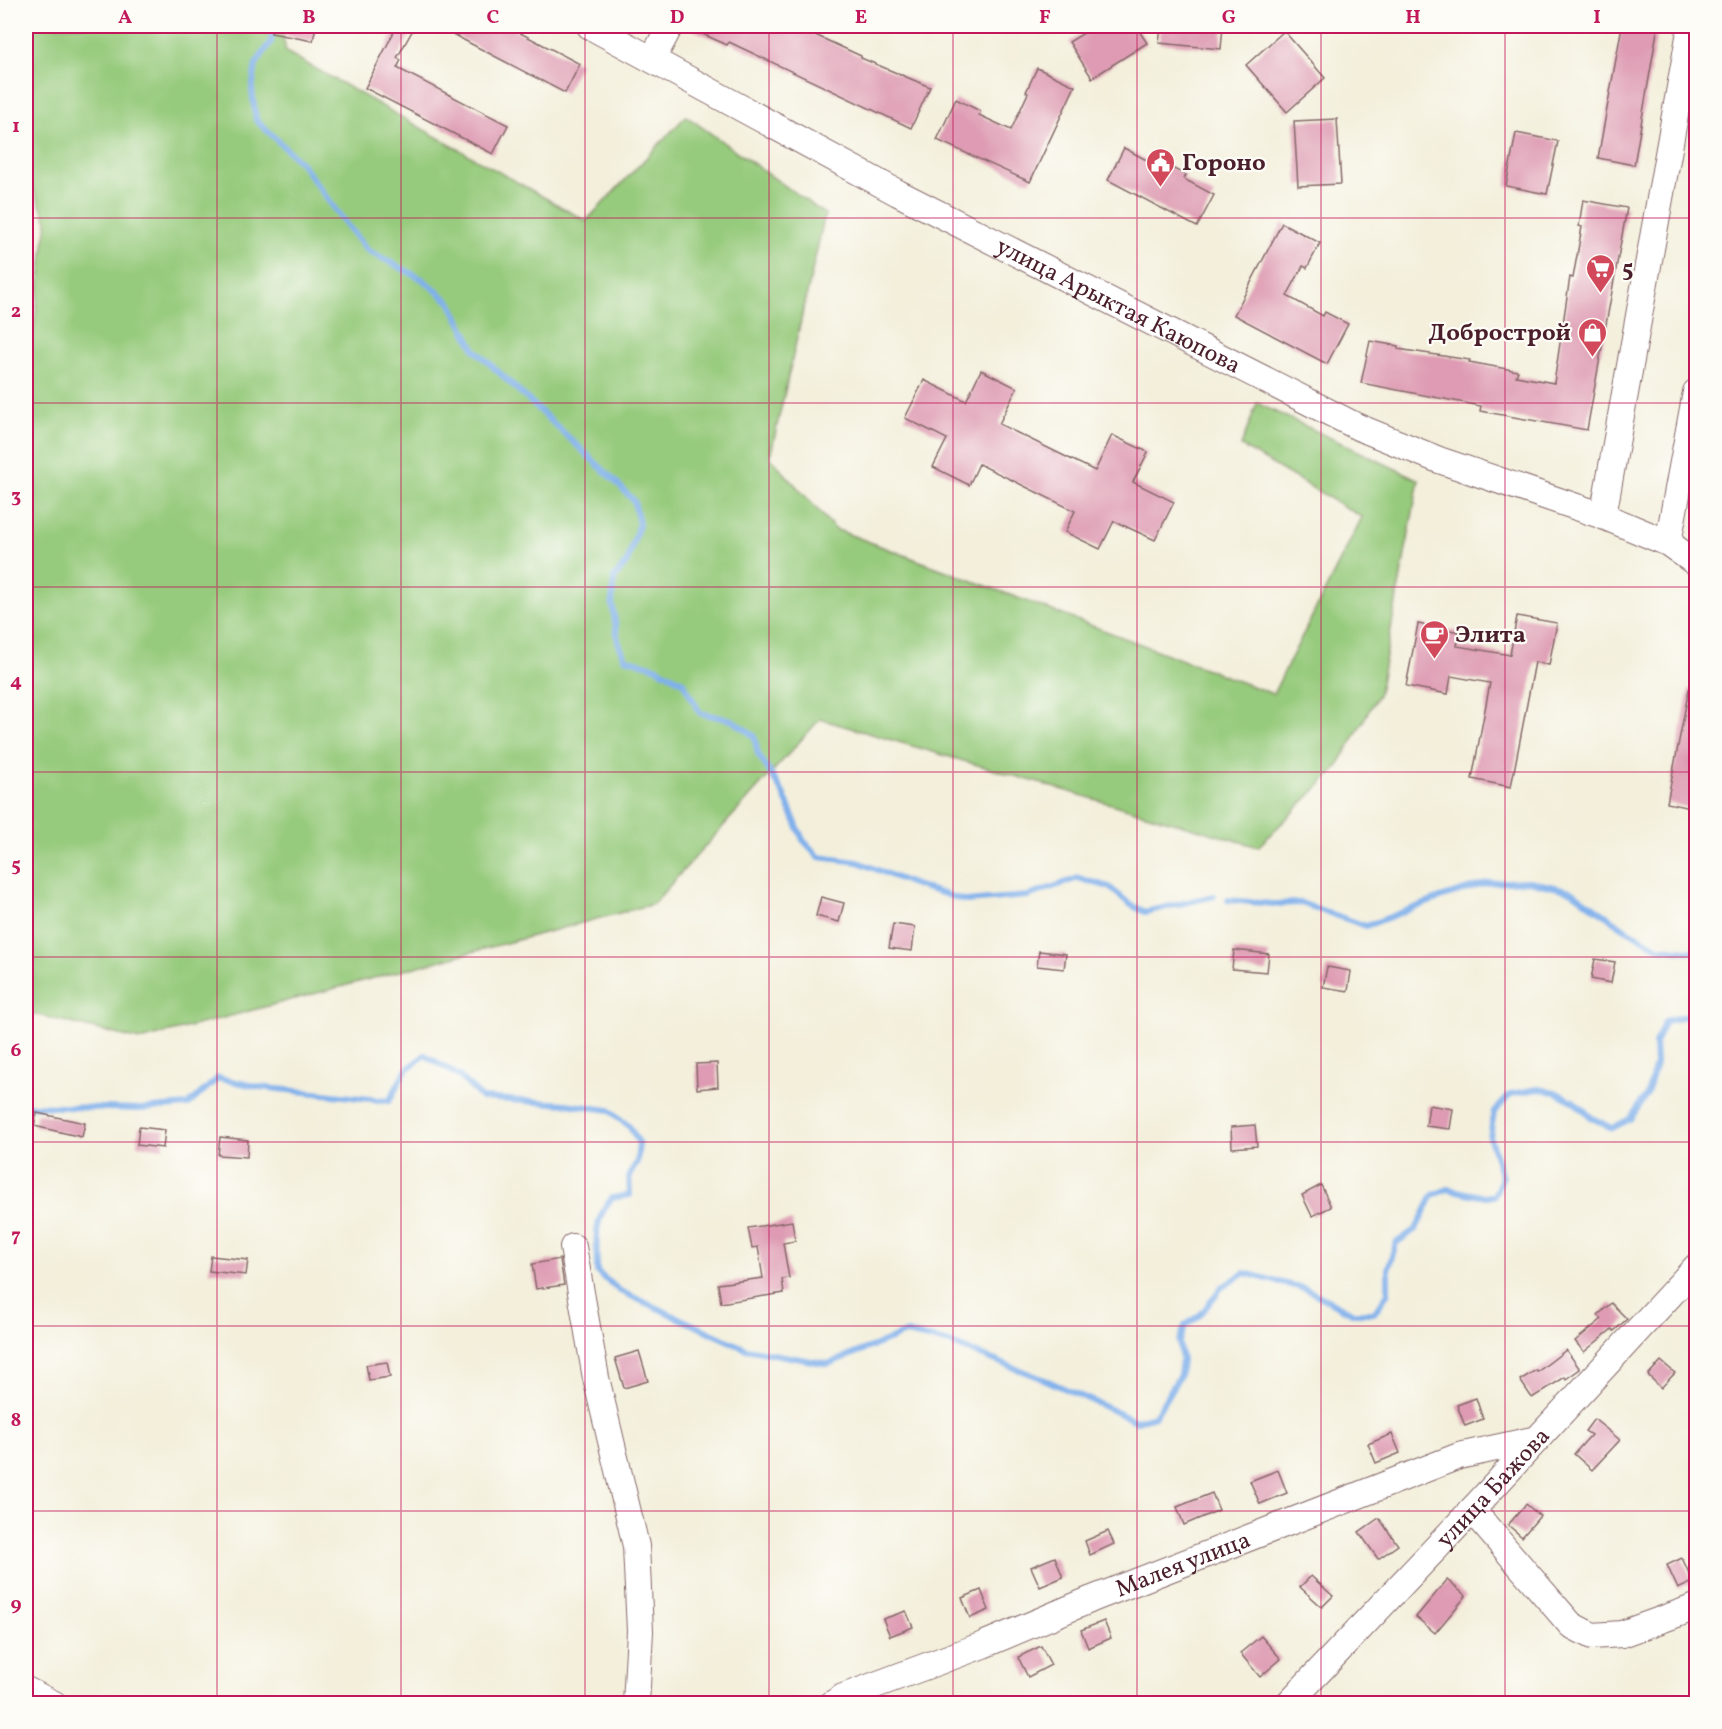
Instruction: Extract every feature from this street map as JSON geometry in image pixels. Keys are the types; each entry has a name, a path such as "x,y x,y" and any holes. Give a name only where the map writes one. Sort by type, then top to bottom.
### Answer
{"street":[{"name":"улица Арыктая Каюпова","path":"590,26 653,58 898,193 1358,428 1439,460 1604,516 1668,543 1696,563"},
{"path":"653,58 670,26"},
{"path":"1604,516 1691,26"},
{"path":"1668,543 1696,392"},
{"path":"573,1247 596,1378 636,1546 640,1631 636,1704"},
{"name":"улица Бажова","path":"1288,1704 1472,1510 1696,1267"},
{"name":"Малея улица","path":"832,1704 843,1697 983,1646 1092,1599 1459,1456 1537,1439"},
{"path":"1472,1510 1571,1625 1592,1636 1622,1634 1696,1607"},
{"path":"26,1690 54,1704"}],"green space":[{"path":"26,26 281,26 286,52 586,221 686,116 825,214 770,457 835,529 1273,694 1362,517 1241,446 1257,403 1419,480 1379,693 1336,769 1258,847 820,719 653,904 140,1040 26,1012 26,393 47,221 26,172"}],"building":[{"path":"271,26 316,26 313,41 271,33"},
{"path":"397,26 415,26 397,58 401,60 397,68 508,125 493,154 365,88"},
{"path":"437,26 507,26 580,64 565,93"},
{"path":"685,26 801,26 861,58 930,87 911,128 729,42 727,45"},
{"path":"1095,26 1136,26 1147,43 1092,78 1069,42"},
{"path":"1161,26 1223,26 1221,49 1159,43"},
{"path":"1622,26 1658,26 1634,165 1598,158"},
{"path":"1284,31 1325,78 1287,112 1246,65"},
{"path":"1037,68 1075,86 1030,182 937,140 956,99 980,111 979,115 1011,130"},
{"path":"1337,119 1341,184 1298,186 1294,121"},
{"path":"1516,133 1558,141 1547,194 1506,186"},
{"name":"Гороно","path":"1124,148 1154,164 1156,160 1186,175 1184,179 1214,195 1197,227 1108,180"},
{"path":"1583,200 1627,208 1587,430 1480,411 1481,406 1361,383 1370,341 1398,346 1398,349 1470,360 1469,362 1518,371 1516,376 1554,383 1570,277 1573,278 1582,227 1579,226"},
{"path":"1282,223 1320,243 1307,268 1303,266 1287,296 1323,316 1325,312 1348,324 1327,364 1234,315"},
{"path":"981,370 1017,388 999,424 1095,471 1112,435 1148,452 1133,482 1174,502 1155,540 1114,521 1100,549 1065,532 1075,511 979,464 969,485 933,467 947,439 905,418 924,380 966,401"},
{"path":"1517,616 1557,623 1549,665 1535,662 1511,787 1472,779 1490,683 1451,676 1448,694 1406,686 1418,624 1460,632 1457,646 1510,655"},
{"path":"1689,689 1696,689 1696,809 1667,803"},
{"path":"821,897 844,903 839,922 816,916"},
{"path":"893,924 915,927 912,951 889,948"},
{"path":"1234,950 1269,954 1267,972 1232,969"},
{"path":"1039,951 1066,954 1064,969 1037,966"},
{"path":"1595,959 1615,962 1611,983 1591,979"},
{"path":"1327,967 1351,971 1348,991 1323,987"},
{"path":"717,1063 718,1087 697,1089 696,1064"},
{"path":"1429,1105 1453,1109 1450,1129 1426,1126"},
{"path":"37,1113 85,1123 82,1137 34,1126"},
{"path":"1255,1125 1257,1146 1232,1148 1231,1127"},
{"path":"139,1127 165,1130 163,1148 137,1145"},
{"path":"220,1137 248,1140 247,1157 218,1155"},
{"path":"1321,1185 1331,1207 1312,1216 1302,1195"},
{"path":"792,1221 795,1241 783,1243 789,1278 782,1279 784,1293 721,1303 718,1284 763,1278 758,1247 752,1248 748,1228"},
{"path":"211,1256 248,1260 246,1275 209,1271"},
{"path":"560,1259 564,1285 536,1289 532,1264"},
{"path":"1611,1303 1627,1319 1584,1352 1575,1341 1602,1319 1598,1315"},
{"path":"1566,1350 1580,1369 1532,1398 1520,1380 1536,1370 1537,1372"},
{"path":"639,1351 648,1381 624,1388 615,1358"},
{"path":"1661,1361 1675,1373 1661,1388 1648,1375"},
{"path":"387,1362 390,1377 369,1380 366,1365"},
{"path":"1476,1398 1483,1419 1465,1426 1457,1405"},
{"path":"1594,1419 1620,1440 1592,1470 1574,1454 1591,1435 1585,1431"},
{"path":"1392,1434 1400,1453 1376,1463 1368,1444"},
{"path":"1278,1470 1287,1493 1260,1504 1250,1481"},
{"path":"1212,1493 1219,1510 1184,1525 1177,1507"},
{"path":"1526,1504 1540,1516 1522,1537 1508,1525"},
{"path":"1379,1518 1398,1545 1378,1559 1359,1532"},
{"path":"1108,1531 1114,1544 1090,1555 1085,1541"},
{"path":"1055,1557 1063,1577 1040,1587 1031,1567"},
{"path":"1682,1558 1693,1582 1678,1589 1667,1565"},
{"path":"1311,1576 1333,1596 1322,1607 1300,1587"},
{"path":"1447,1580 1466,1596 1435,1633 1416,1617"},
{"path":"981,1590 989,1610 970,1618 962,1598"},
{"path":"906,1611 913,1627 890,1636 883,1619"},
{"path":"1104,1621 1111,1638 1088,1648 1081,1630"},
{"path":"1261,1636 1281,1659 1260,1677 1240,1653"},
{"path":"1041,1646 1051,1665 1028,1677 1018,1657"}],"waterway":[{"path":"273,26 271,42 256,64 252,90 256,120 301,163 367,250 422,279 450,302 475,350 634,501 639,524 627,562 614,578 612,603 618,641 625,658 655,667 683,682 700,713 732,720 754,736 758,754 783,793 803,840 819,857 858,862 912,884 966,901 1028,896 1078,878 1109,887 1131,905 1145,912 1214,896"},
{"path":"1228,900 1273,904 1301,903 1366,926 1487,883 1529,881 1571,891 1625,929 1659,948 1696,952"},
{"path":"26,1106 141,1109 188,1105 218,1078 259,1087 389,1101 406,1070 425,1055 459,1076 482,1098 566,1104 609,1110 629,1126 639,1143 637,1162 629,1175 630,1195 612,1198 601,1215 596,1241 597,1272 620,1291 746,1349 828,1364 906,1333 947,1342 1048,1381 1136,1421 1155,1416 1180,1375 1182,1360 1179,1342 1185,1326 1201,1314 1221,1288 1244,1273 1306,1289 1352,1313 1374,1313 1388,1293 1388,1269 1396,1243 1416,1229 1433,1195 1448,1189 1480,1196 1494,1196 1502,1178 1490,1138 1494,1112 1511,1094 1538,1089 1555,1092 1573,1101 1592,1118 1612,1128 1630,1119 1647,1094 1656,1064 1655,1043 1665,1021 1696,1015"}],"place":[{"name":"Гороно","path":"1161,188"},
{"name":"5","path":"1601,294"},
{"name":"Добрострой","path":"1592,358"},
{"name":"Элита","path":"1434,660"}]}
